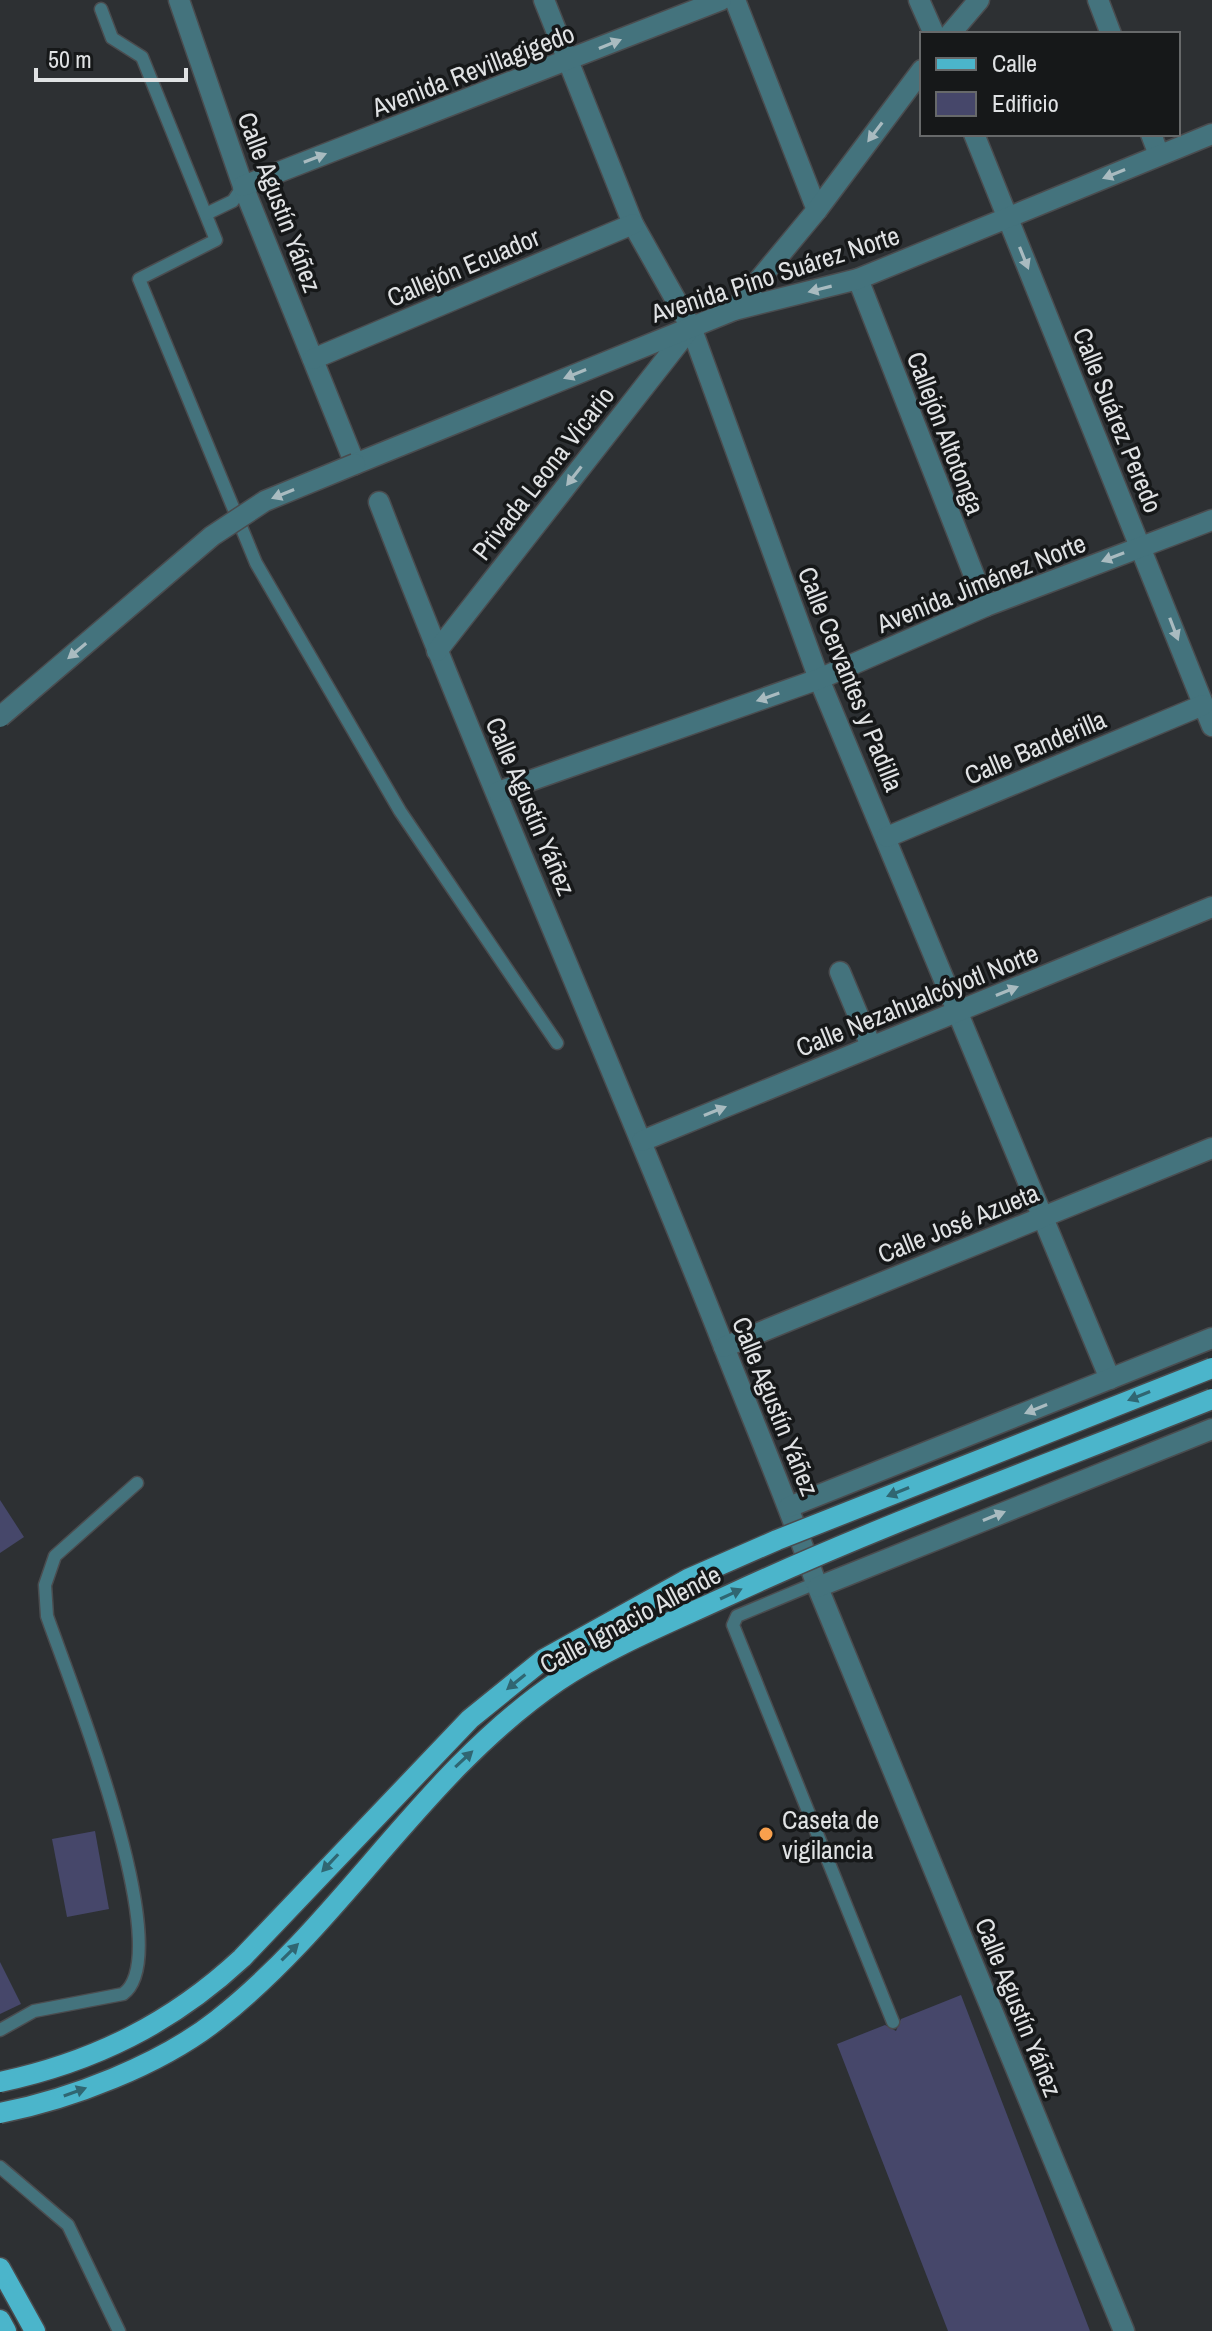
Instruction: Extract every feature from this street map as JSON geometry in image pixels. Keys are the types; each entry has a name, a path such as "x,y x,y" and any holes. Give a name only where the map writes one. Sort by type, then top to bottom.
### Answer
{"main road":[{"name":"Calle Ignacio Allende","path":"0,2082 85,2060 145,2031 204,1992 242,1958 470,1719 544,1659 688,1579 777,1540 1212,1368"},
{"name":"Calle Ignacio Allende","path":"0,2113 36,2106 95,2085 162,2053 215,2022 315,1927 439,1782 495,1731 560,1680 799,1563 1212,1399"},
{"path":"0,2268 35,2331"},
{"path":"0,2320 6,2331"}],"street":[{"name":"Calle Agustín Yáñez","path":"179,0 243,186 355,464"},
{"name":"Calle Cervantes y Padilla","path":"544,0 633,224 691,327 819,679 1110,1379"},
{"name":"Avenida Revillagigedo","path":"243,186 721,0"},
{"path":"735,0 817,210"},
{"path":"919,0 933,32"},
{"path":"952,32 979,0"},
{"path":"1098,0 1110,32"},
{"path":"734,310 817,210 920,73"},
{"name":"Avenida Pino Suárez Norte","path":"0,717 212,536 265,501 734,310 858,279 1212,134"},
{"name":"Calle Suárez Peredo","path":"975,136 1212,726"},
{"path":"1152,136 1159,155"},
{"name":"Callejón Ecuador","path":"313,359 633,224"},
{"name":"Callejón Altotonga","path":"858,279 986,606"},
{"name":"Privada Leona Vicario","path":"437,651 691,327"},
{"name":"Calle Agustín Yáñez","path":"379,502 437,651 642,1141 789,1507 817,1585 1124,2331"},
{"name":"Avenida Jiménez Norte","path":"498,792 819,679 986,606 1212,520"},
{"name":"Calle Banderilla","path":"887,837 1203,705"},
{"name":"Calle Nezahualcóyotl Norte","path":"642,1141 1212,907"},
{"path":"840,972 871,1046"},
{"name":"Calle José Azueta","path":"724,1347 1212,1148"},
{"path":"789,1507 1212,1338"},
{"path":"817,1585 1212,1429"}],"lane":[{"path":"101,9 112,38 142,57 216,240 139,279 256,563 400,811 557,1043"},
{"path":"206,214 233,201 243,186"},
{"path":"0,2030 34,2011 123,1994 133,1987 139,1973 139,1919 115,1809 47,1616 45,1585 55,1556 137,1483"},
{"path":"817,1585 737,1616 733,1625 893,2022"},
{"path":"0,2167 68,2225 119,2331"}],"building":[{"path":"0,1500 24,1537 0,1553"},
{"path":"95,1831 109,1909 67,1917 52,1839"},
{"path":"0,1962 21,2004 0,2014"},
{"path":"961,1995 1090,2331 948,2331 837,2044 885,2025 896,2031 901,2019"}],"place":[{"name":"Caseta de vigilancia","path":"766,1834"}]}
